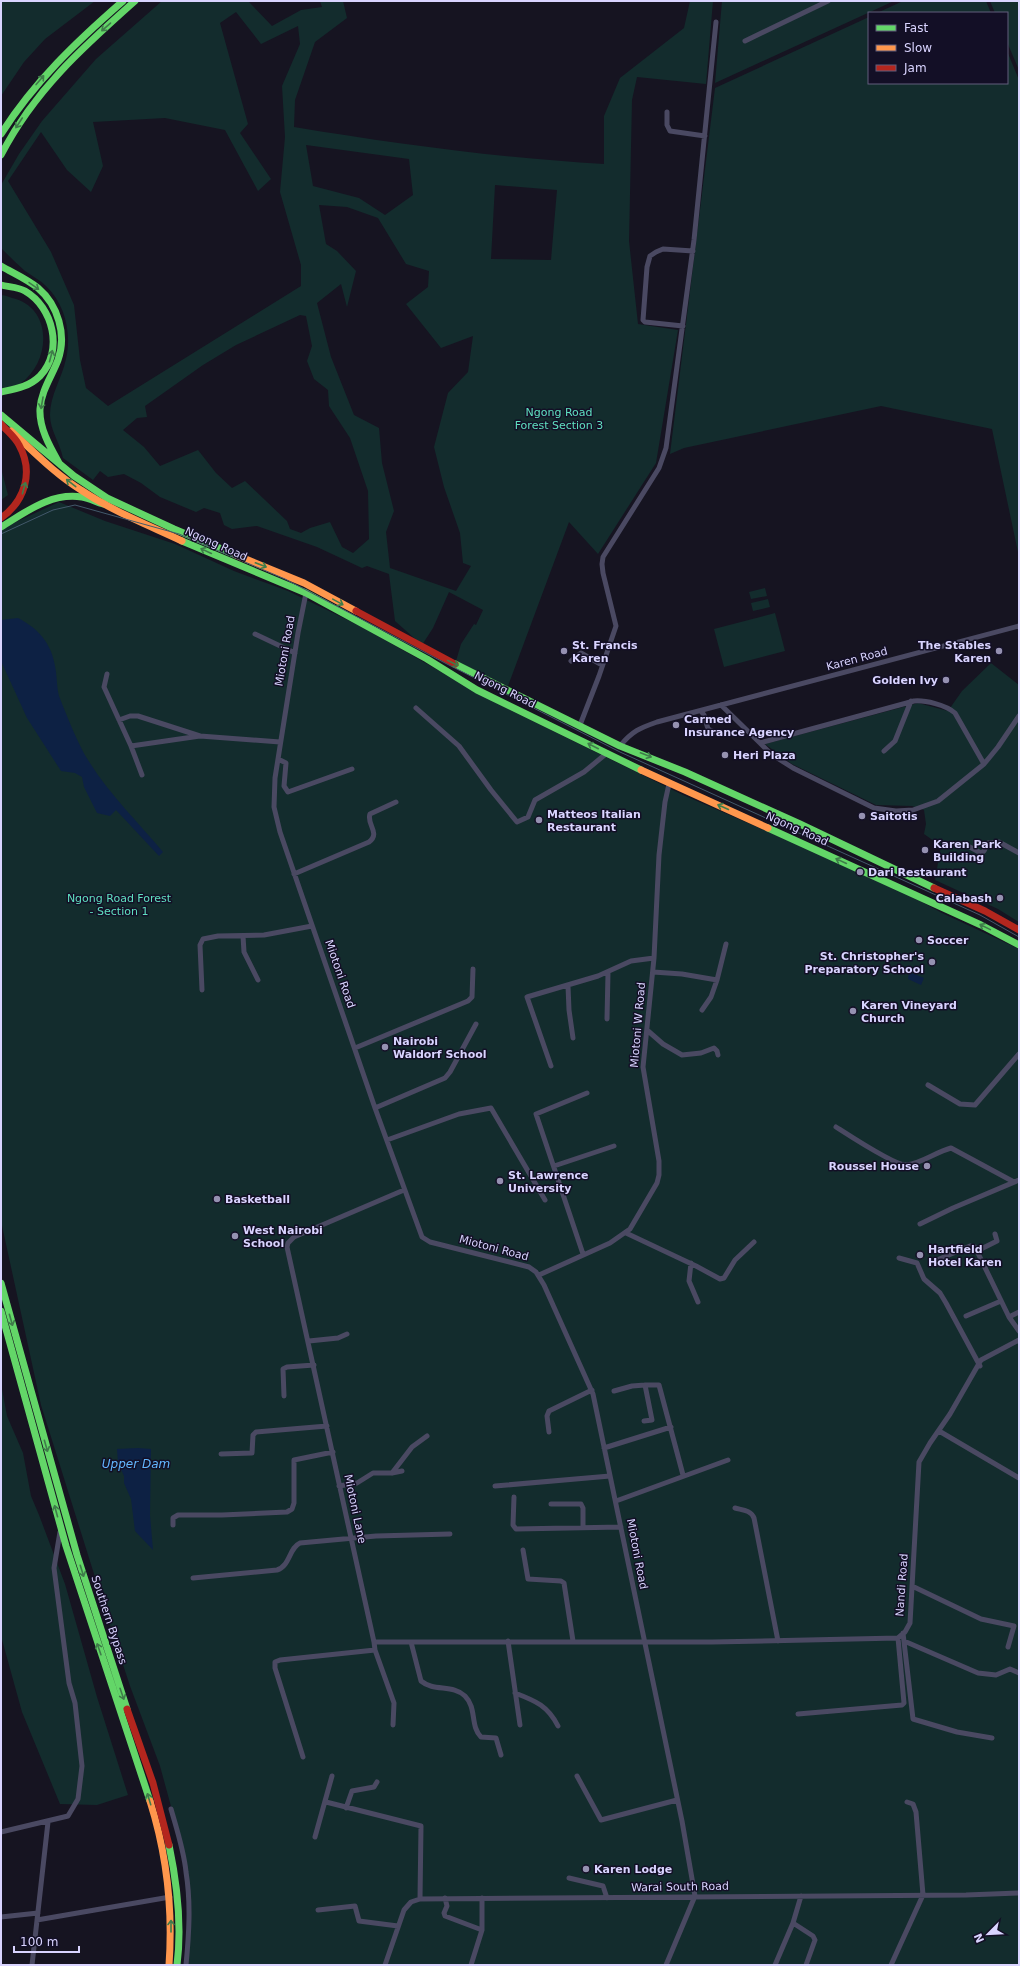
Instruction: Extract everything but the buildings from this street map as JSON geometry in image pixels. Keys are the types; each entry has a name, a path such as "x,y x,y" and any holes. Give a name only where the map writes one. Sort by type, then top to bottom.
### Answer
{"main road":[{"path":"1,134 19,106 55,63 123,1"},
{"path":"1,155 16,128 50,81 81,49 135,1"},
{"path":"1,266 38,287 49,300 58,316 61,337 60,354 46,387 40,408 44,432 59,463"},
{"path":"1,284 20,288 35,297 44,306 54,330 51,359 47,368 32,384 21,389 1,392"},
{"name":"Ngong Road","path":"1,415 85,484 113,501 174,529 304,583 432,653 620,746 685,772 971,905 1019,930"},
{"path":"1,424 19,445 26,465 26,478 20,500 1,518"},
{"name":"Ngong Road","path":"1,424 18,436 55,471 80,490 103,504 209,553 306,593 376,631 477,690 669,784 789,836 967,919 1019,945"},
{"path":"1,527 40,504 60,497 83,497 103,504"},
{"path":"508,704 506,697 511,692"},
{"path":"937,906 944,900 944,897 940,891"},
{"path":"967,919 962,916 962,908 966,905 971,905"},
{"name":"Southern Bypass","path":"1,1283 73,1541 105,1646 166,1824 174,1869 178,1915 177,1965"},
{"name":"Southern Bypass","path":"1,1311 61,1528 98,1647 137,1760 158,1827 170,1897 171,1938 169,1965"}],"street":[{"path":"745,41 828,1"},
{"path":"580,725 616,626 602,564 605,554 663,460 683,326 705,136 716,22"},
{"path":"668,112 667,125 670,131 705,136"},
{"path":"683,326 645,322 643,320 647,267 650,256 660,250 692,251"},
{"name":"Miotoni Road","path":"306,593 278,759 274,807 280,832 375,1108 421,1234 426,1240 532,1268 539,1275 592,1390 616,1500 695,1896"},
{"name":"Karen Road","path":"620,746 631,733 638,729 721,705 1019,626"},
{"path":"256,634 295,653"},
{"path":"571,661 581,653 602,665"},
{"path":"107,674 104,688 131,746 142,775"},
{"path":"760,743 911,701 924,701 952,711 959,720 984,764"},
{"path":"884,751 895,741 911,701"},
{"path":"721,705 772,754 793,768 880,810 912,810 931,804 984,764 998,747 1019,716"},
{"path":"416,708 459,746 491,790 517,822 528,817 535,800 584,772 607,753"},
{"path":"700,711 704,715 707,726 710,730 716,733 721,732"},
{"path":"119,720 130,716 138,716 200,736"},
{"path":"131,746 200,736 280,742"},
{"path":"278,759 286,763 284,786 288,792 352,768"},
{"name":"Miotoni W Road","path":"539,1275 610,1243 626,1233 642,1210 659,1175 643,1073 653,972 659,855 665,802 669,784"},
{"path":"294,874 373,840 375,834 369,818 370,814 396,802"},
{"path":"964,844 981,853 984,851 988,843 999,842 1019,852"},
{"path":"202,990 201,941 213,937 269,935 312,926"},
{"path":"243,936 244,952 258,980"},
{"path":"702,1010 711,997 726,944"},
{"path":"551,1066 527,997 568,986 608,972 631,961 654,958"},
{"path":"355,1048 471,999 473,993 473,969"},
{"path":"607,1018 608,972"},
{"path":"653,972 682,974 717,980"},
{"path":"568,986 573,1038"},
{"path":"375,1108 445,1078 450,1072 476,1024"},
{"path":"647,1030 677,1054 695,1055 714,1048 718,1051 718,1055"},
{"path":"928,1085 960,1104 975,1104 1019,1054"},
{"path":"583,1254 536,1114 587,1093"},
{"path":"387,1140 459,1114 491,1108 545,1200"},
{"path":"836,1127 876,1151 904,1165 913,1163 950,1148 1016,1181"},
{"path":"554,1166 614,1146"},
{"path":"920,1224 1016,1181"},
{"name":"Miotoni Lane","path":"393,1725 394,1703 375,1650 309,1341 287,1247 288,1243 294,1237 404,1190"},
{"path":"626,1233 722,1279 735,1260 754,1242"},
{"path":"977,1251 996,1242 997,1240 995,1234"},
{"path":"938,1260 973,1246 977,1251 1009,1317 1019,1331"},
{"path":"899,1258 917,1263 924,1279 940,1293 980,1366"},
{"path":"691,1264 689,1281 698,1302"},
{"path":"966,1316 1001,1301"},
{"path":"1009,1317 1019,1312"},
{"path":"309,1341 338,1338 348,1334"},
{"name":"Nandi Road","path":"898,1638 910,1623 919,1462 980,1366 981,1360 1019,1340"},
{"path":"284,1396 283,1369 287,1367 314,1365"},
{"path":"644,1385 652,1420 644,1421"},
{"path":"614,1391 632,1386 659,1385 683,1475"},
{"path":"549,1432 547,1416 549,1411 592,1390"},
{"path":"221,1454 252,1453 253,1435 256,1432 327,1426"},
{"path":"604,1448 671,1427"},
{"path":"939,1431 1019,1478"},
{"path":"392,1474 412,1447 427,1436"},
{"path":"173,1525 173,1518 178,1515 222,1515 287,1512 292,1509 294,1503 294,1460 333,1452"},
{"path":"616,1500 728,1460"},
{"path":"339,1486 357,1483 373,1473 392,1474 402,1471"},
{"path":"495,1486 610,1476"},
{"path":"514,1497 513,1525 516,1529 621,1527"},
{"path":"551,1504 581,1504 583,1508 583,1527"},
{"path":"735,1508 752,1513 754,1518 778,1641"},
{"path":"1,1832 68,1816 72,1812 78,1799 82,1771 75,1703 69,1683 54,1568 61,1528"},
{"path":"193,1578 277,1570 284,1565 299,1543 337,1541 351,1538 450,1534"},
{"path":"523,1550 529,1579 564,1582 573,1641"},
{"path":"912,1586 981,1619 1014,1626 1008,1647"},
{"path":"903,1633 913,1719 957,1732 992,1738"},
{"path":"374,1642 778,1641 898,1638 904,1703 902,1706 798,1714"},
{"path":"508,1641 520,1726"},
{"path":"904,1641 978,1673 996,1675 1010,1669 1019,1673"},
{"path":"411,1642 421,1681 433,1688 454,1690 465,1696 472,1708 476,1730 481,1737 496,1738 501,1755"},
{"path":"303,1757 275,1668 275,1662 280,1660 375,1650"},
{"path":"516,1693 544,1707 551,1713 558,1726"},
{"path":"315,1838 332,1776"},
{"path":"577,1776 601,1820 677,1800"},
{"path":"346,1808 352,1791 374,1787 377,1782"},
{"path":"326,1802 421,1826 420,1899 407,1904 385,1965"},
{"path":"891,1965 923,1895 916,1812 913,1804 907,1802"},
{"path":"171,1809 182,1848 188,1885 188,1936 186,1965"},
{"path":"32,1965 48,1822"},
{"path":"569,1878 604,1886 607,1898"},
{"name":"Warai South Road","path":"420,1899 1019,1893"},
{"path":"666,1965 695,1896"},
{"path":"775,1965 793,1923 801,1896"},
{"path":"37,1920 170,1897"},
{"path":"445,1898 447,1906 444,1914 445,1916 482,1930"},
{"path":"471,1965 482,1930 482,1898"},
{"path":"318,1910 355,1906 359,1921 398,1926"},
{"path":"1,1916 38,1913"},
{"path":"793,1923 814,1938 815,1942 806,1965"}],"green space":[{"path":"1,1 95,1 45,39 24,62 1,96"},
{"name":"Ngong Road Forest Section 3","path":"162,1 248,1 272,26 301,10 322,7 320,1 343,1 347,18 315,42 295,100 294,127 449,150 604,164 604,116 620,78 684,28 690,1 713,1 706,84 637,77 632,100 629,241 638,324 678,330 656,463 598,554 569,522 508,686 456,661 461,644 474,624 476,625 483,610 449,592 433,628 422,645 395,621 389,574 367,566 362,568 317,547 257,526 232,529 224,525 220,513 204,508 196,512 160,497 141,483 124,474 108,477 100,471 93,480 63,458 50,421 50,415 52,400 64,366 68,349 65,320 58,301 53,293 41,282 25,271 1,248 1,185 19,154 42,121 96,59","holes":["236,12 261,44 298,26 300,44 282,86 285,137 280,192 301,265 301,286 108,406 86,388 80,360 74,305 51,252 8,181 41,132 67,170 91,192 103,166 93,122 165,118 225,130 258,191 271,179 240,133 248,124 220,23","306,145 409,159 413,195 385,215 359,198 313,186","495,185 557,190 551,260 491,259","319,205 347,207 378,218 406,264 429,271 428,287 406,304 441,348 473,336 468,372 448,393 434,447 444,487 460,533 463,563 471,566 456,591 390,568 386,532 394,511 382,463 379,428 354,415 331,357 317,303 341,284 347,307 356,271 337,251 326,244","300,315 306,316 312,346 307,361 314,379 328,390 329,406 350,438 368,491 369,539 353,553 342,547 330,522 310,528 301,533 290,529 287,521 245,481 232,488 216,473 198,450 160,466 144,447 123,430 137,418 147,417 145,406 203,365 236,345"]},
{"path":"722,1 894,1 868,12 715,83"},
{"path":"903,1 986,1 991,12 879,12"},
{"path":"990,1 1019,1 1019,70 1008,44 1008,12 995,12"},
{"path":"868,17 868,84 1008,84 1008,53 1019,80 1019,557 992,429 881,406 684,448 670,454 715,88"},
{"path":"1,295 16,299 28,305 36,314 41,325 43,338 42,350 38,363 31,374 21,383 4,389 1,388"},
{"path":"1,468 8,495 1,500"},
{"name":"Ngong Road Forest - Section 1","path":"59,502 105,521 175,544 234,571 288,591 362,627 496,703 683,795 815,852 911,896 942,913 1019,949 1019,1965 187,1965 188,1880 172,1810 160,1766 130,1686 41,1405 1,1221 1,529"},
{"path":"765,588 767,596 751,599 749,592"},
{"path":"768,599 770,607 753,611 751,603"},
{"path":"775,613 785,651 724,667 714,629"},
{"path":"991,663 1019,685 1019,922 998,909 935,880 941,846 924,834 926,824 924,810 912,806 876,805 792,764 765,744 918,703 948,711 962,691"},
{"path":"1,1384 7,1416 23,1453 31,1496 65,1584 97,1697 128,1795 97,1805 60,1804 22,1712 1,1636"}],"water":[{"path":"18,618 33,628 49,647 56,672 59,696 76,737 88,760 114,796 163,852 159,856 116,810 110,816 97,813 84,787 82,777 75,773 61,771 27,718 1,661 1,620"},
{"path":"909,972 924,978 921,985 908,979"},
{"name":"Upper Dam","path":"117,1449 151,1449 150,1515 153,1550 135,1531 131,1499 124,1483 124,1476 118,1463"}],"tram line":[{"path":"1,534 53,510 75,505 179,534 285,579 620,752 980,915 1019,937"}],"traffic: fast":[{"path":"1,134 28,97 57,63 89,31 123,1"},
{"path":"1,155 28,111 60,72 96,36 135,1"},
{"path":"1,266 38,288 51,303 59,321 61,331 61,350 42,396 40,409 43,430 59,463"},
{"path":"1,285 25,291 35,298 43,308 48,318 52,330 53,342 52,354 47,366 36,380 17,389 1,392"},
{"path":"1,415 74,476 107,498 174,529 236,555"},
{"path":"1,527 39,504 60,497 82,497 103,504"},
{"path":"182,541 306,593 427,659 477,690 641,770"},
{"path":"455,664 620,746 685,772 800,824 934,888"},
{"path":"768,828 981,925 1019,945"},
{"path":"1,1283 77,1555 127,1709"},
{"path":"1,1311 66,1546 150,1801"},
{"path":"169,1845 178,1905 179,1935 177,1965"}],"traffic: slow":[{"path":"11,431 53,470 71,484 118,511 182,541"},
{"path":"236,555 304,583 356,611"},
{"path":"641,770 768,828"},
{"path":"150,1801 165,1862 170,1923 169,1965"}],"traffic: jam":[{"path":"1,424 19,445 24,455 26,465 25,485 21,495 16,503 1,518"},
{"path":"356,611 455,664"},
{"path":"934,888 985,911 1019,930"},
{"path":"127,1709 153,1783 169,1845"}],"place":[{"name":"St. Francis Karen","path":"564,651"},
{"name":"The Stables Karen","path":"999,651"},
{"name":"Golden Ivy","path":"946,680"},
{"name":"Carmed Insurance Agency","path":"676,725"},
{"name":"Heri Plaza","path":"725,755"},
{"name":"Saitotis","path":"862,816"},
{"name":"Matteos Italian Restaurant","path":"539,820"},
{"name":"Karen Park Building","path":"925,850"},
{"name":"Dari Restaurant","path":"860,872"},
{"name":"Calabash","path":"1000,898"},
{"name":"Soccer","path":"919,940"},
{"name":"St. Christopher's Preparatory School","path":"932,962"},
{"name":"Karen Vineyard Church","path":"853,1011"},
{"name":"Nairobi Waldorf School","path":"385,1047"},
{"name":"Roussel House","path":"927,1166"},
{"name":"St. Lawrence University","path":"500,1181"},
{"name":"Basketball","path":"217,1199"},
{"name":"West Nairobi School","path":"235,1236"},
{"name":"Hartfield Hotel Karen","path":"920,1255"},
{"name":"Karen Lodge","path":"586,1869"}]}
